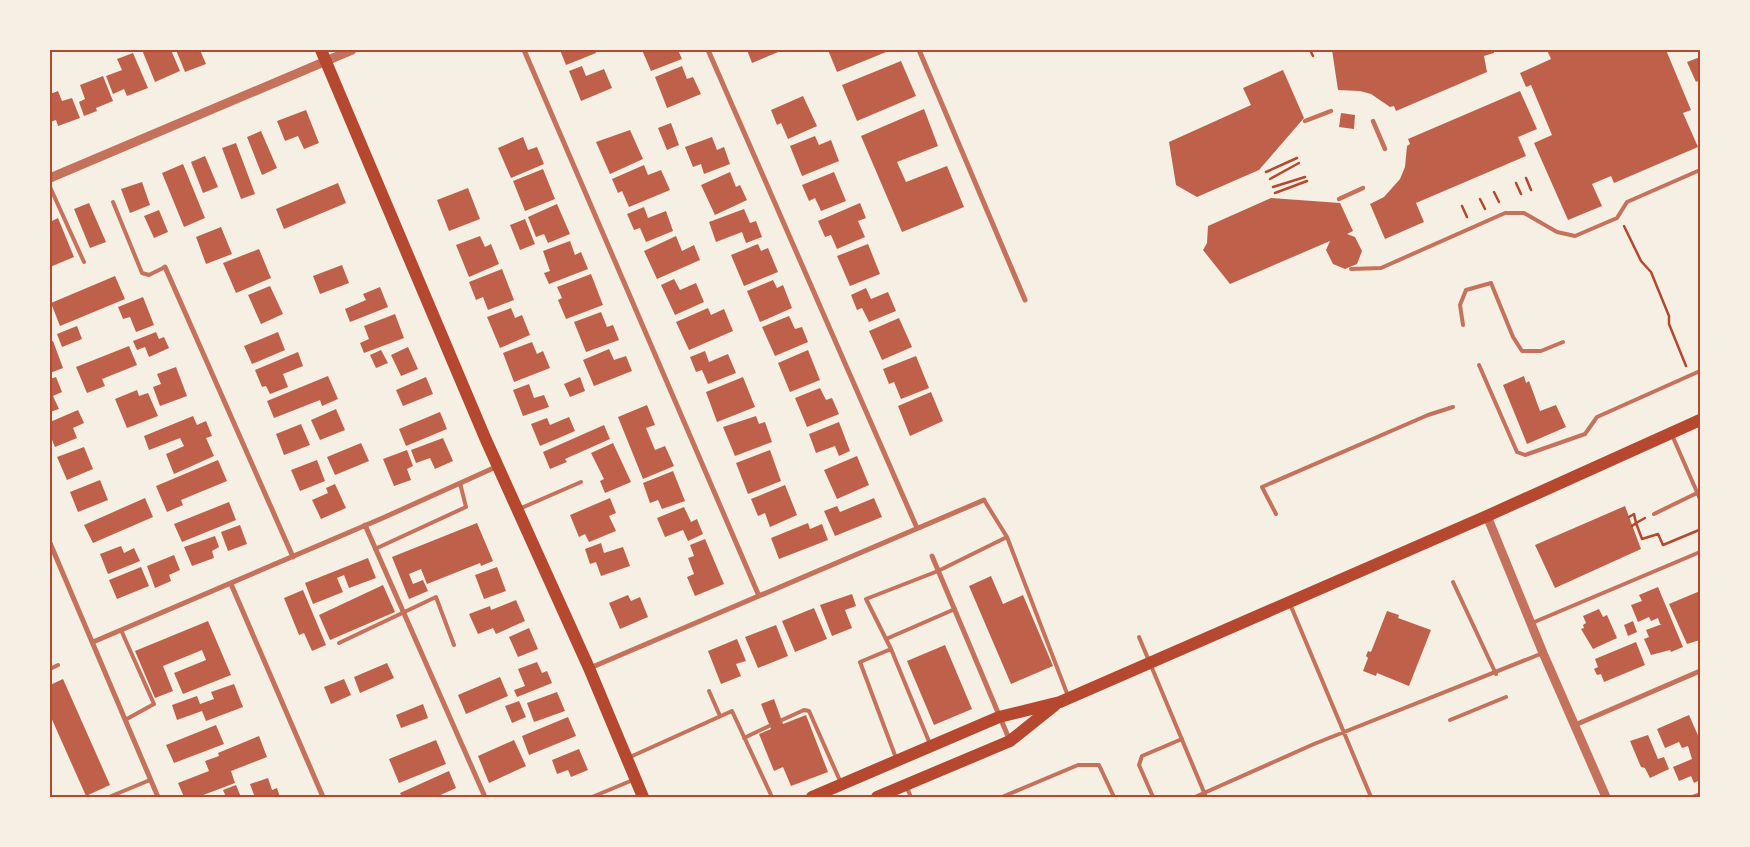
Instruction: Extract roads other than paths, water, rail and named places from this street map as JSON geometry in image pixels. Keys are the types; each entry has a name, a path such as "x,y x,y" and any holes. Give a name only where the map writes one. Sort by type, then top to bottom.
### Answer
{"main road":[{"path":"324,56 517,510 589,668 642,797"},
{"path":"812,797 999,717 1064,700 1487,516 1700,420"},
{"path":"877,797 906,783 1010,741 1064,700"}],"street":[{"path":"50,178 324,56 352,50"},
{"path":"524,50 759,596"},
{"path":"708,50 918,528"},
{"path":"919,50 1025,300"},
{"path":"1305,121 1331,111"},
{"path":"1373,121 1385,149"},
{"path":"1339,199 1364,188"},
{"path":"165,267 293,557"},
{"path":"93,642 231,584 498,466"},
{"path":"589,668 984,500"},
{"path":"1487,516 1606,797"},
{"path":"365,525 485,797"},
{"path":"50,543 158,797"},
{"path":"932,556 1010,741"},
{"path":"231,584 323,797"},
{"path":"1575,725 1700,671"}],"lane":[{"path":"1351,269 1381,268 1504,213 1524,213 1557,232 1575,236 1617,218 1627,202 1700,170"},
{"path":"50,187 84,262"},
{"path":"113,202 142,273 148,275 165,267"},
{"path":"1463,325 1460,305 1466,290 1491,283 1513,338 1522,351 1541,351 1563,342"},
{"path":"1479,365 1517,452 1525,455 1584,434 1597,417 1700,371"},
{"path":"1276,514 1262,487 1453,407"},
{"path":"1671,433 1700,499"},
{"path":"517,510 581,482"},
{"path":"375,548 466,507 460,483"},
{"path":"1654,514 1697,493"},
{"path":"984,500 1007,537 1064,700"},
{"path":"931,746 891,649 866,599 938,571 1007,537"},
{"path":"1532,623 1700,552"},
{"path":"1454,582 1496,674"},
{"path":"339,643 436,598 454,645"},
{"path":"1289,602 1371,797"},
{"path":"886,639 955,609"},
{"path":"121,630 154,704 125,720"},
{"path":"1139,637 1206,797"},
{"path":"891,649 860,662 897,761"},
{"path":"1195,797 1344,733 1496,674 1544,653"},
{"path":"50,669 58,665"},
{"path":"709,691 720,716"},
{"path":"1450,720 1506,697"},
{"path":"782,720 804,710 809,711 842,785"},
{"path":"626,758 732,711 772,797"},
{"path":"744,738 769,726"},
{"path":"1153,797 1139,765 1142,756 1182,739"},
{"path":"1002,797 1078,765 1099,765 1114,797"},
{"path":"592,797 635,779"},
{"path":"109,797 150,780"},
{"path":"906,783 911,797"},
{"path":"1692,797 1700,794"}]}
